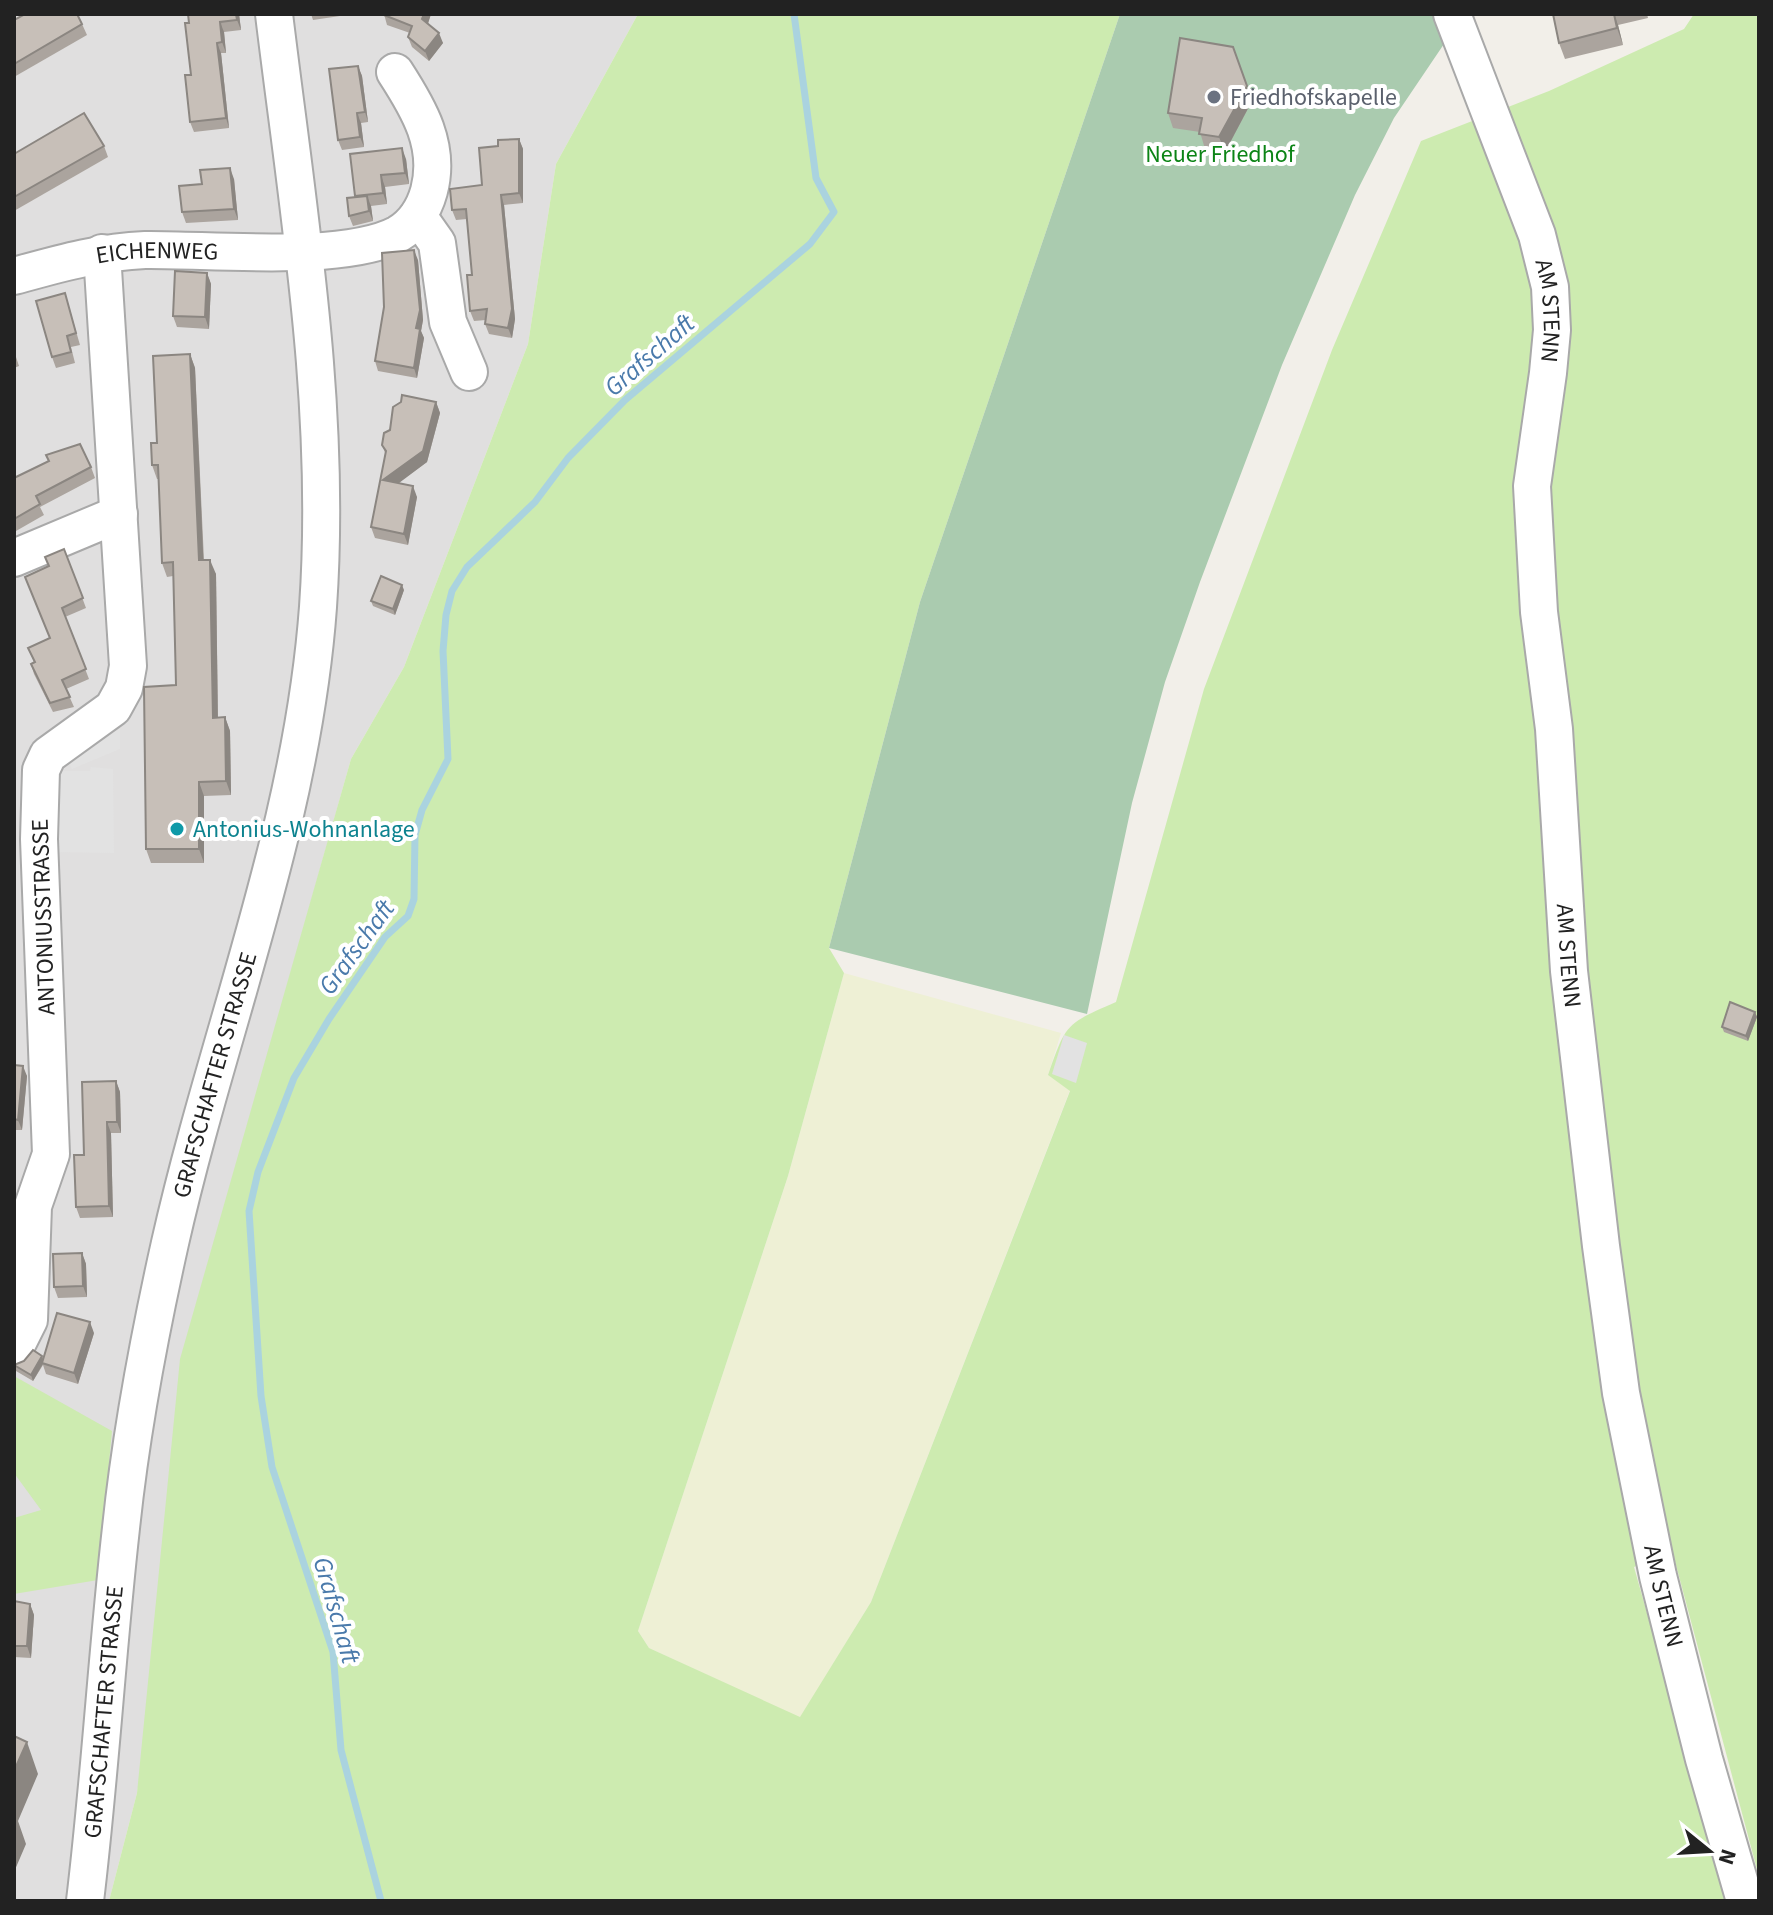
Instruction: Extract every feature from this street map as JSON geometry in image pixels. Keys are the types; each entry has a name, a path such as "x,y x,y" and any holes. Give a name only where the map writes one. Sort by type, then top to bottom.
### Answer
{"street":[{"name":"GRAFSCHAFTER STRASSE","path":"85,1901 121,1525 147,1354 171,1237 288,811 312,665 322,453 303,252 274,14"},
{"name":"AM STENN","path":"1452,14 1537,235 1550,287 1552,330 1532,486 1539,612 1554,729 1569,971 1601,1246 1621,1393 1658,1576 1704,1759 1745,1901"},
{"path":"303,252 383,239 397,234 418,216 433,175 429,137 424,120 395,72"},
{"path":"418,216 437,243 448,322 469,372"},
{"name":"EICHENWEG","path":"14,276 102,253 303,252"},
{"name":"ANTONIUSSTRASSE","path":"14,1350 29,1320 33,1206 51,1154 39,839 41,770 48,755 57,747 113,708 124,688 128,666 102,253"},
{"path":"14,558 119,514"}],"shaded area":[{"path":"14,14 638,14 556,164 528,344 404,667 351,759 260,1082 137,1793 109,1901 14,1901"},
{"path":"120,729 120,749 72,769 65,755"},
{"path":"91,767 113,769 114,853 51,852 51,771 90,771"},
{"path":"1064,1035 1087,1043 1076,1083 1052,1074"}],"green space":[{"path":"638,14 1120,14 920,602 829,948 844,973 788,1176 638,1631 649,1648 800,1717 871,1602 1070,1091 1048,1075 1059,1045 1077,1021 1116,1002 1204,689 1332,350 1421,141 1549,91 1684,29 1694,14 1759,14 1759,1877 1672,1550 1634,1567 1728,1901 109,1901 137,1793 180,1359 351,759 404,667 528,344 556,164"},
{"name":"Neuer Friedhof","path":"1120,14 1435,14 1446,41 1394,118 1355,195 1282,365 1200,582 1165,682 1132,803 1087,1014 829,948 920,602"},
{"path":"844,973 1061,1033 1048,1075 1070,1090 871,1602 800,1718 649,1648 638,1631 788,1176"},
{"path":"14,1376 112,1431 98,1580 14,1594 14,1518 41,1510 14,1473"}],"building":[{"path":"25,14 77,14 82,24 14,64 14,20"},
{"path":"188,14 236,14 237,20 220,22 222,42 217,43 226,118 190,122 185,75 191,75 185,23 189,23"},
{"path":"384,14 424,14 422,19 439,33 425,51 408,37 412,26"},
{"path":"1553,14 1614,14 1617,28 1559,43"},
{"name":"Friedhofskapelle","path":"1180,38 1233,47 1247,86 1219,137 1199,134 1202,118 1168,113"},
{"path":"358,66 365,112 357,113 360,137 338,140 329,69"},
{"path":"84,113 104,146 14,197 14,154"},
{"path":"519,139 519,193 501,195 512,309 508,328 485,324 487,309 470,311 467,275 472,275 466,209 452,210 450,189 482,185 479,148 498,146 498,140"},
{"path":"402,148 405,173 381,175 383,193 355,196 350,154"},
{"path":"230,168 234,209 182,212 179,186 202,184 200,170"},
{"path":"367,196 369,211 349,216 347,198"},
{"path":"414,250 420,310 416,328 420,329 414,368 375,361 384,307 382,253"},
{"path":"175,271 207,273 205,317 173,316"},
{"path":"65,293 76,333 67,336 71,352 52,357 36,301"},
{"path":"190,354 199,560 210,560 213,718 225,717 226,781 199,782 199,849 146,849 144,687 176,685 173,562 162,563 158,465 152,465 151,443 157,443 153,356"},
{"path":"402,395 436,402 423,451 383,480 413,486 404,534 371,527 386,451 382,445 384,433 390,430 393,407 401,402"},
{"path":"80,444 91,467 36,496 40,504 14,519 14,478 49,461 46,455"},
{"path":"64,549 83,598 62,608 86,669 62,680 70,697 50,703 31,664 35,662 28,648 50,638 25,577 49,566 45,557"},
{"path":"381,576 402,585 393,609 371,601"},
{"path":"1730,1002 1755,1012 1746,1036 1722,1027"},
{"path":"14,1065 23,1066 18,1120 14,1119"},
{"path":"116,1081 117,1122 107,1122 109,1206 76,1207 74,1155 84,1155 82,1082"},
{"path":"82,1253 83,1286 54,1287 53,1254"},
{"path":"57,1313 90,1322 74,1373 42,1363"},
{"path":"33,1350 42,1356 31,1375 14,1365 24,1361"},
{"path":"14,1601 30,1604 27,1646 14,1646"},
{"path":"14,1736 27,1742 14,1771"}],"waterway":[{"name":"Grafschaft","path":"381,1901 341,1750 333,1652 272,1467 261,1396 249,1211 258,1172 294,1078 329,1019 385,937 408,916 414,899 415,835 422,810 448,759 443,651 452,591 467,567 535,502 568,458 625,400 810,244 834,212 816,178 794,14"}],"place":[{"name":"Friedhofskapelle","path":"1214,97"},
{"name":"Antonius-Wohnanlage","path":"177,829"}]}
